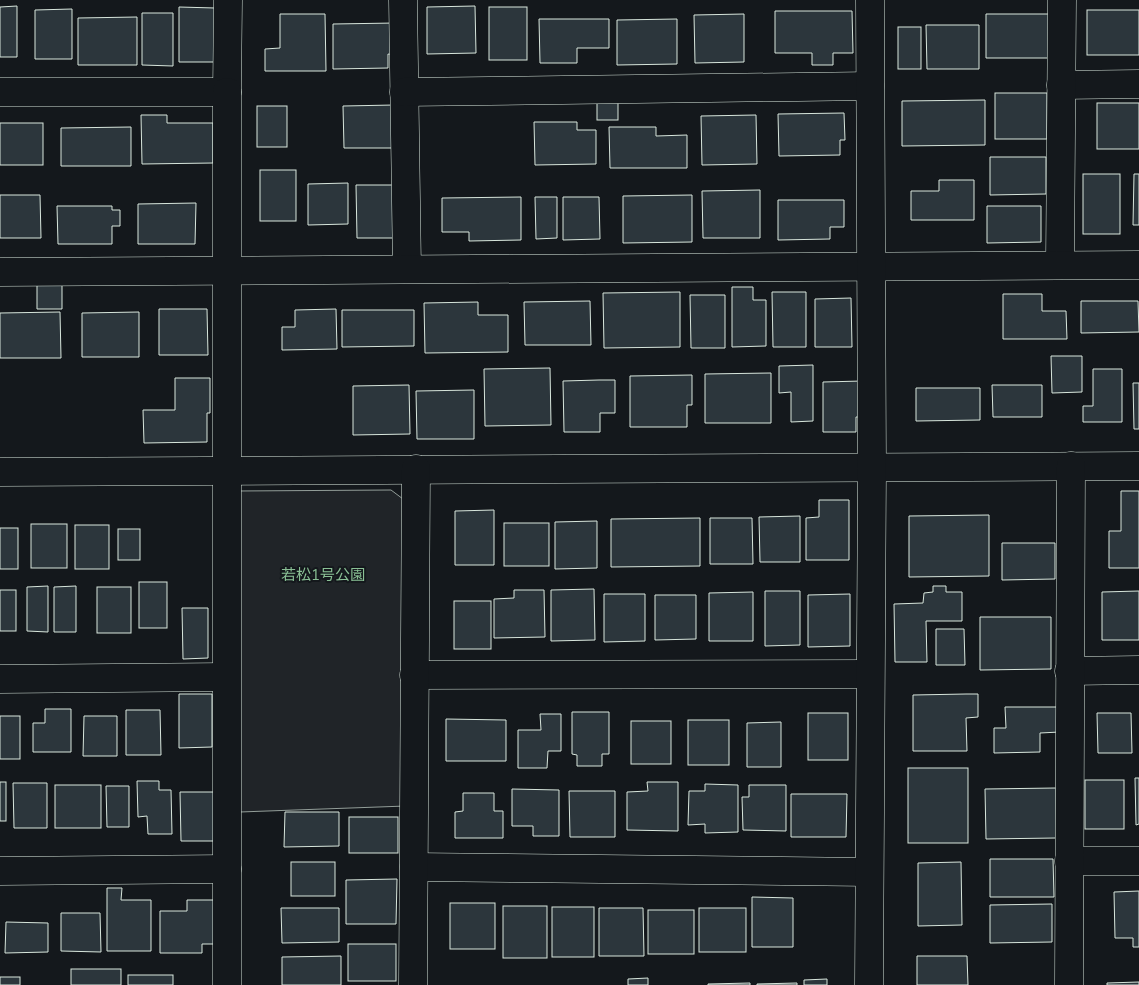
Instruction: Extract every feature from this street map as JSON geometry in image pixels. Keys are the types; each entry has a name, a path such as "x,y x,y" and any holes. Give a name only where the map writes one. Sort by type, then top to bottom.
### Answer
{"street":[{"path":"227,985 228,0"},
{"path":"403,0 407,268"},
{"path":"869,985 872,468 870,0"},
{"path":"1060,265 1062,0"},
{"path":"1061,85 1139,84"},
{"path":"404,92 870,86"},
{"path":"0,92 227,92"},
{"path":"0,272 228,269 1139,265"},
{"path":"1068,985 1071,466"},
{"path":"0,472 1139,466"},
{"path":"413,985 416,469"},
{"path":"1069,670 1139,670"},
{"path":"414,675 870,674"},
{"path":"0,679 226,677"},
{"path":"1069,861 1139,861"},
{"path":"414,867 870,872"},
{"path":"0,871 227,869"}],"green space":[{"name":"若松1号公園","path":"391,490 407,502 406,806 240,812 237,491"}],"building":[{"path":"17,6 17,57 0,57 0,7"},
{"path":"475,6 476,53 427,54 427,7"},
{"path":"179,7 215,8 215,62 179,62"},
{"path":"489,7 527,7 527,60 489,60"},
{"path":"72,9 72,59 35,59 35,10"},
{"path":"1087,10 1139,10 1139,55 1087,55"},
{"path":"775,11 852,11 853,53 833,53 833,65 812,65 812,53 775,53"},
{"path":"142,13 173,13 173,66 142,65"},
{"path":"280,14 325,14 326,71 265,71 265,49 280,48"},
{"path":"744,14 744,62 695,63 694,15"},
{"path":"986,14 1052,14 1051,58 986,58"},
{"path":"137,17 137,65 78,65 78,18"},
{"path":"539,19 609,19 609,48 577,48 577,63 540,63"},
{"path":"677,19 677,64 617,65 617,20"},
{"path":"395,23 395,55 388,54 388,68 333,69 333,24"},
{"path":"926,25 979,25 979,69 927,69"},
{"path":"898,27 921,27 921,69 898,69"},
{"path":"995,93 1047,93 1047,139 995,139"},
{"path":"597,98 618,98 618,120 597,120"},
{"path":"985,100 985,145 902,146 902,101"},
{"path":"1097,103 1139,103 1139,149 1097,149"},
{"path":"394,105 395,148 344,148 343,106"},
{"path":"257,106 287,106 287,147 257,147"},
{"path":"844,113 845,140 840,140 840,155 779,156 778,114"},
{"path":"141,115 167,115 167,123 213,123 213,163 142,164"},
{"path":"756,115 757,164 702,165 701,116"},
{"path":"534,122 577,122 577,130 596,130 596,164 535,165"},
{"path":"0,123 43,123 43,165 0,165"},
{"path":"131,127 131,166 61,166 61,128"},
{"path":"609,127 656,127 656,136 687,135 687,168 610,168"},
{"path":"990,157 1046,157 1046,194 990,195"},
{"path":"260,170 296,170 296,221 260,221"},
{"path":"1083,174 1120,174 1120,234 1083,234"},
{"path":"1134,174 1139,174 1139,225 1133,225"},
{"path":"939,180 974,180 974,220 911,220 911,191 939,191"},
{"path":"348,183 348,224 308,225 308,184"},
{"path":"356,185 397,185 397,238 357,238"},
{"path":"760,190 760,238 703,238 702,191"},
{"path":"0,195 40,195 41,238 0,238"},
{"path":"692,195 692,242 623,243 623,196"},
{"path":"521,197 521,240 469,241 469,232 442,232 442,198"},
{"path":"535,197 557,197 557,238 536,239"},
{"path":"563,197 599,197 600,239 563,240"},
{"path":"778,200 844,200 844,227 830,227 830,239 778,240"},
{"path":"196,203 195,244 138,244 138,204"},
{"path":"57,206 112,206 112,210 120,210 120,226 112,226 112,244 58,244"},
{"path":"987,206 1041,206 1041,242 987,243"},
{"path":"62,284 62,309 37,309 37,285"},
{"path":"732,287 753,287 753,300 766,300 766,346 732,347"},
{"path":"680,292 680,347 604,348 603,293"},
{"path":"772,292 806,292 806,347 773,347"},
{"path":"1003,294 1042,294 1042,311 1066,311 1067,339 1003,339"},
{"path":"690,295 725,295 725,348 691,348"},
{"path":"851,298 852,347 815,347 815,299"},
{"path":"590,301 591,345 525,345 524,302"},
{"path":"1081,301 1138,301 1139,332 1081,333"},
{"path":"478,302 478,315 508,315 508,352 425,353 424,303"},
{"path":"159,309 207,309 208,355 159,355"},
{"path":"336,309 337,349 282,350 282,327 295,327 295,310"},
{"path":"342,310 414,310 414,346 342,347"},
{"path":"60,312 61,358 0,358 0,313"},
{"path":"139,312 139,357 82,357 82,313"},
{"path":"1051,356 1082,356 1082,392 1052,393"},
{"path":"813,365 813,421 791,422 791,392 779,393 779,366"},
{"path":"550,368 551,425 485,426 484,369"},
{"path":"1093,369 1122,369 1122,422 1083,422 1083,406 1093,406"},
{"path":"771,373 771,423 705,423 705,374"},
{"path":"692,375 692,405 687,405 687,427 630,427 630,376"},
{"path":"175,378 210,378 210,413 207,413 207,442 144,443 143,410 175,410"},
{"path":"615,380 615,413 600,413 600,432 564,432 563,381"},
{"path":"862,381 862,417 856,417 856,432 823,432 823,382"},
{"path":"1133,383 1139,383 1139,429 1134,429"},
{"path":"409,385 410,434 353,435 353,386"},
{"path":"992,385 1042,385 1042,417 993,417"},
{"path":"916,388 980,388 980,420 916,421"},
{"path":"474,390 474,439 417,439 416,391"},
{"path":"1121,491 1139,491 1139,568 1109,568 1109,531 1121,531"},
{"path":"819,500 849,500 849,560 806,560 806,518 819,517"},
{"path":"494,510 494,565 455,565 455,511"},
{"path":"989,515 989,576 909,577 909,516"},
{"path":"800,516 800,562 760,562 759,517"},
{"path":"700,518 700,566 611,567 611,519"},
{"path":"710,518 752,518 753,564 710,564"},
{"path":"597,521 597,568 555,569 555,522"},
{"path":"504,523 549,523 549,566 504,566"},
{"path":"31,524 67,524 67,568 31,568"},
{"path":"75,525 109,525 109,569 75,569"},
{"path":"0,528 18,528 18,569 0,569"},
{"path":"118,529 140,529 140,560 118,560"},
{"path":"1002,543 1055,543 1055,579 1002,580"},
{"path":"139,582 167,582 167,628 139,628"},
{"path":"48,586 48,632 27,631 27,587"},
{"path":"76,586 76,632 54,632 54,587"},
{"path":"933,586 946,586 946,592 962,592 962,621 926,621 927,662 895,662 894,604 923,603 924,593 933,592"},
{"path":"97,587 131,587 131,633 97,633"},
{"path":"594,589 595,640 551,641 551,590"},
{"path":"0,590 16,590 16,631 0,631"},
{"path":"514,590 544,590 545,637 494,638 494,599 514,598"},
{"path":"765,591 800,591 800,645 765,646"},
{"path":"1139,591 1139,640 1102,640 1102,592"},
{"path":"753,592 753,641 709,641 709,593"},
{"path":"604,594 645,594 645,641 604,642"},
{"path":"850,594 850,646 808,647 808,595"},
{"path":"655,595 696,595 696,639 655,640"},
{"path":"454,601 491,601 491,649 454,649"},
{"path":"182,608 208,608 208,658 183,659"},
{"path":"980,617 1051,617 1051,669 980,670"},
{"path":"936,629 964,629 965,665 936,665"},
{"path":"179,694 212,694 212,747 179,748"},
{"path":"978,694 978,717 966,718 967,751 913,751 913,695"},
{"path":"1005,707 1059,707 1060,732 1040,733 1040,752 994,753 994,728 1006,728"},
{"path":"45,709 71,709 71,752 33,752 33,723 45,723"},
{"path":"126,710 160,710 161,755 126,755"},
{"path":"572,712 609,712 609,754 602,754 602,766 577,766 577,755 572,754"},
{"path":"808,713 848,713 848,760 808,760"},
{"path":"1097,713 1131,713 1132,753 1098,753"},
{"path":"540,714 561,714 561,751 548,751 547,768 518,768 518,730 541,730"},
{"path":"0,716 20,716 20,759 0,759"},
{"path":"84,716 117,716 117,756 83,756"},
{"path":"446,719 506,720 506,761 446,761"},
{"path":"688,720 729,720 729,765 688,765"},
{"path":"631,721 671,721 671,764 631,764"},
{"path":"781,722 781,767 747,767 747,723"},
{"path":"908,768 968,768 968,843 908,843"},
{"path":"1135,778 1139,778 1139,824 1136,825"},
{"path":"1085,780 1124,780 1124,829 1085,829"},
{"path":"137,781 159,781 159,790 171,790 172,834 148,834 147,816 138,817"},
{"path":"0,782 6,782 6,821 0,821"},
{"path":"647,782 678,782 678,831 627,830 627,792 648,791"},
{"path":"13,783 47,783 47,828 14,828"},
{"path":"705,784 738,785 738,832 705,833 705,824 688,825 689,791 705,791"},
{"path":"55,785 101,785 101,828 55,828"},
{"path":"749,785 786,785 786,831 743,830 742,797 749,797"},
{"path":"106,786 129,786 129,827 107,827"},
{"path":"1056,788 1056,838 986,839 985,789"},
{"path":"512,789 559,790 559,836 533,836 533,826 512,826"},
{"path":"569,791 615,791 615,837 570,837"},
{"path":"180,792 214,792 214,841 181,841"},
{"path":"463,793 494,793 494,811 503,811 503,838 455,838 455,812 463,811"},
{"path":"791,794 847,794 846,837 791,837"},
{"path":"285,812 339,812 339,846 284,847"},
{"path":"349,817 398,817 398,853 349,853"},
{"path":"990,859 1053,859 1054,897 990,897"},
{"path":"291,862 335,862 335,896 291,896"},
{"path":"961,862 962,925 918,926 918,863"},
{"path":"397,879 396,924 346,924 346,880"},
{"path":"107,888 122,888 121,900 151,900 151,951 107,951"},
{"path":"1139,891 1139,947 1133,947 1133,938 1115,938 1114,892"},
{"path":"752,897 793,898 793,947 752,947"},
{"path":"187,900 218,900 218,944 202,944 202,953 160,953 160,911 187,911"},
{"path":"450,903 495,903 495,949 450,949"},
{"path":"1052,904 1052,942 990,943 990,905"},
{"path":"503,906 547,906 547,958 503,958"},
{"path":"552,907 594,907 594,957 552,957"},
{"path":"281,908 339,908 339,942 282,943"},
{"path":"599,908 643,908 644,956 599,956"},
{"path":"699,908 746,908 746,952 699,952"},
{"path":"648,910 694,910 694,954 648,954"},
{"path":"61,913 100,913 101,952 61,951"},
{"path":"6,922 48,923 48,952 5,953"},
{"path":"348,944 396,944 396,981 348,981"},
{"path":"341,956 341,985 282,985 282,957"},
{"path":"917,956 967,956 968,985 917,985"},
{"path":"71,969 121,969 121,985 71,985"},
{"path":"128,975 173,975 173,985 128,985"},
{"path":"0,977 20,977 20,985 0,985"},
{"path":"648,978 648,985 628,985 628,979"},
{"path":"827,979 827,985 804,985 804,980"},
{"path":"1139,982 1139,985 1107,985 1107,983"},
{"path":"750,983 750,985 708,985 708,984"},
{"path":"797,983 797,985 757,985 757,984"}]}
